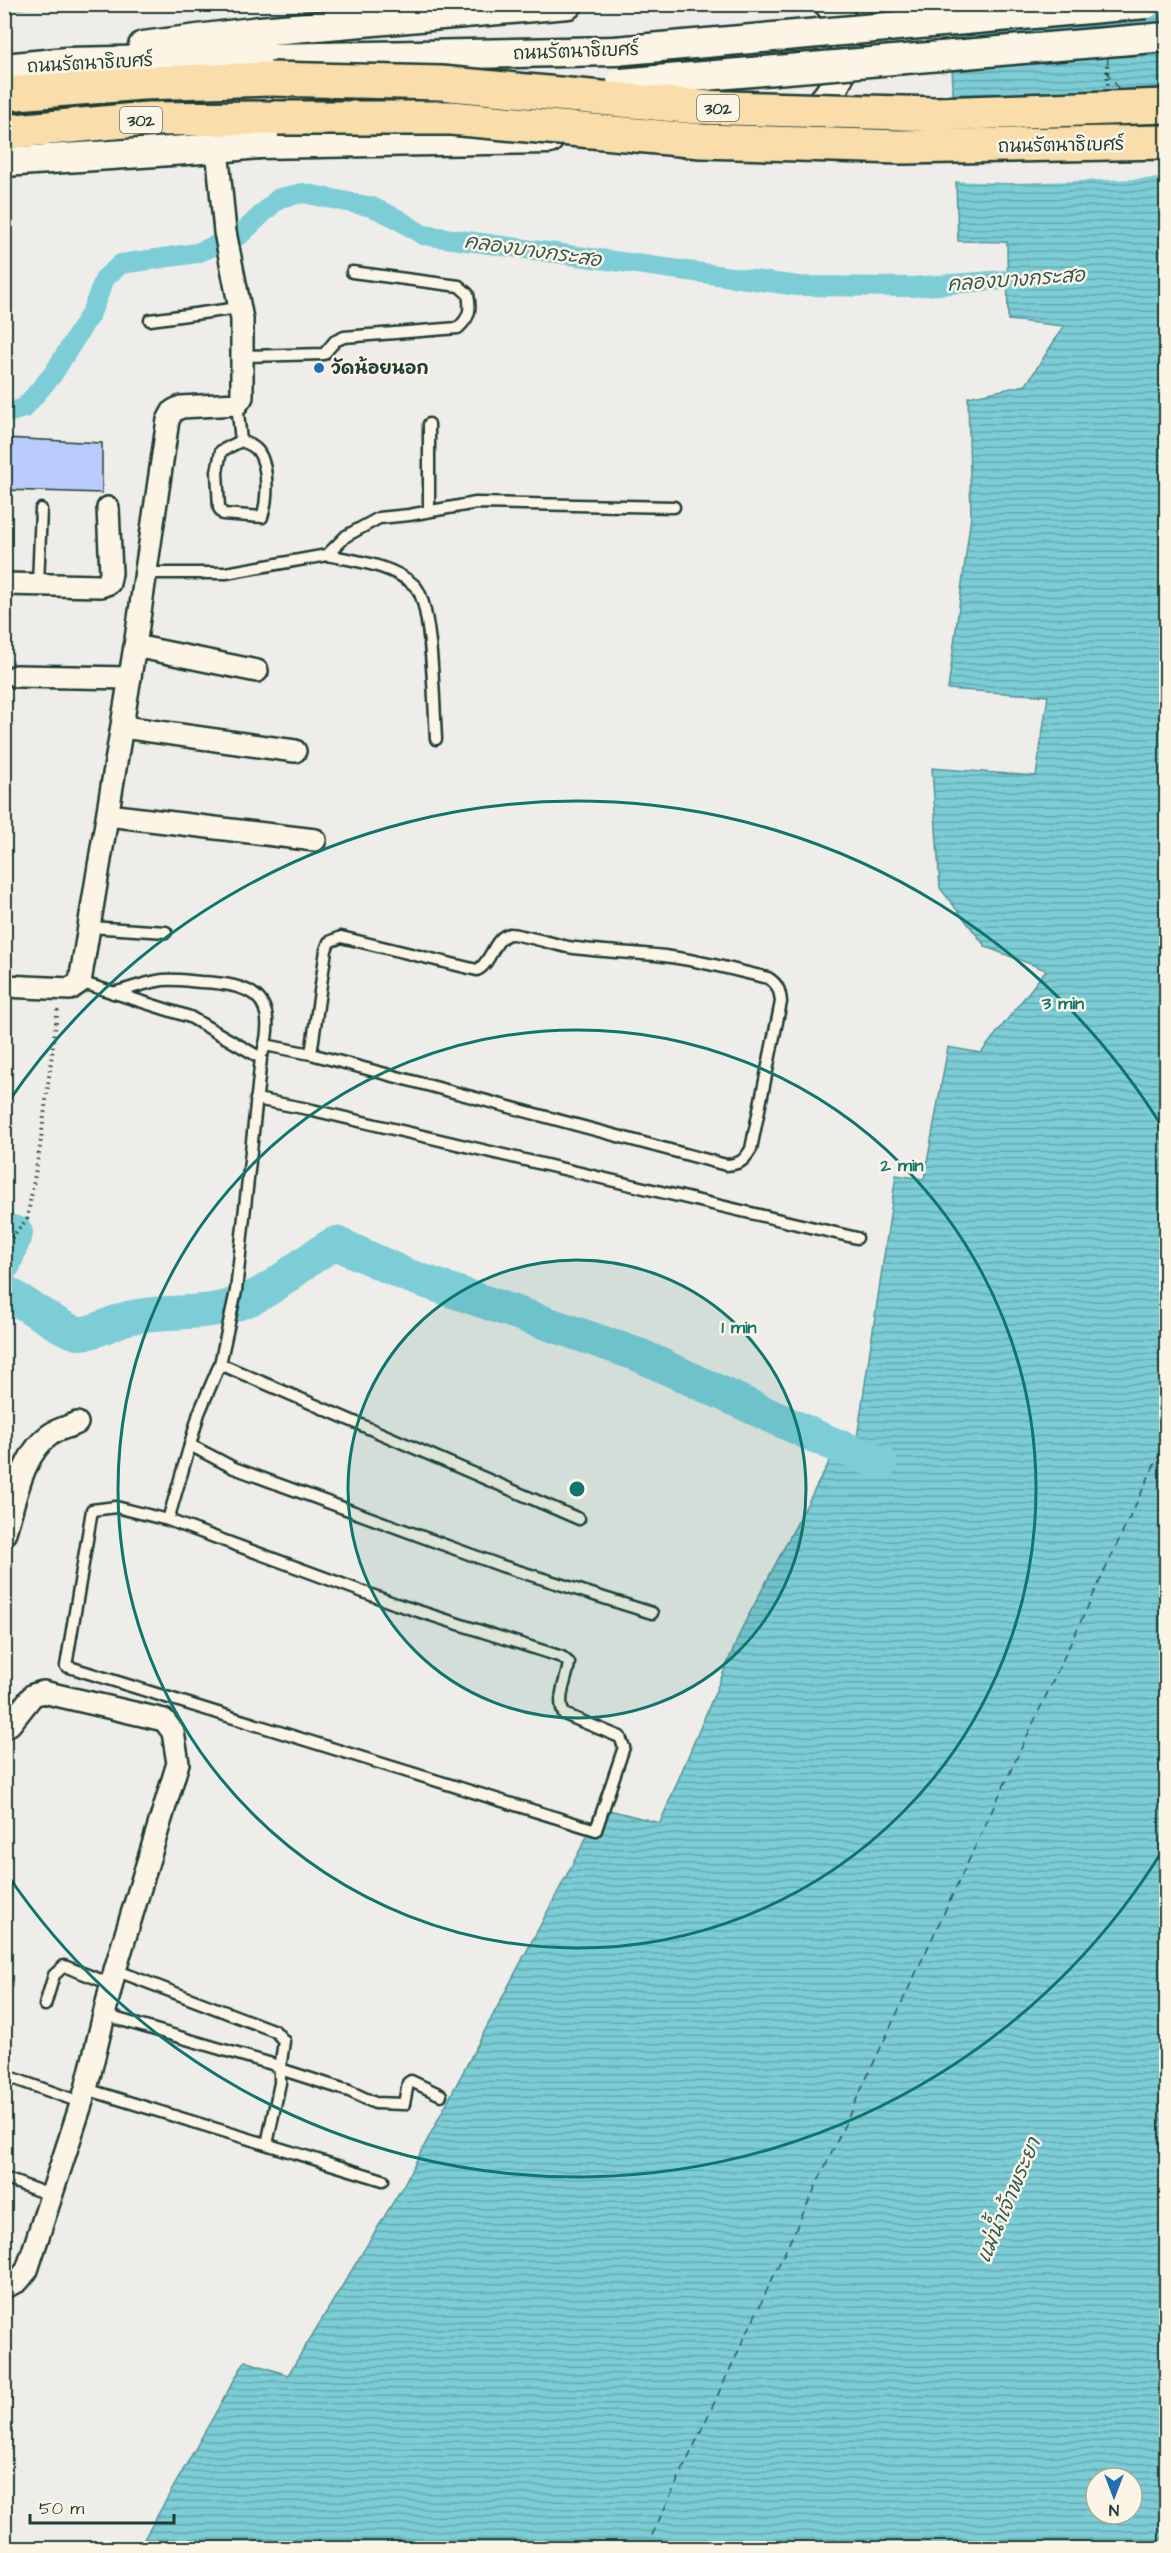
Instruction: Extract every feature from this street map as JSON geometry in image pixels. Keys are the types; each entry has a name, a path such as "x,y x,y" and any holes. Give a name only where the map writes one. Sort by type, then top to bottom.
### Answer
{"main road":[{"path":"68,62 180,40 486,8 568,4"},
{"path":"258,144 601,137 721,132 776,125 800,118 820,106 833,88 841,71 845,54 845,37 840,17 829,4"},
{"name":"ถนนรัตนาธิเบศร์","path":"4,68 68,62 615,51 1146,4"},
{"name":"ถนนรัตนาธิเบศร์","path":"4,162 258,144 336,120 418,103 621,83 1167,37"},
{"name":"ถนนรัตนาธิเบศร์","path":"4,94 142,83 270,79 441,83 697,107 936,114 1167,106"},
{"name":"ถนนรัตนาธิเบศร์","path":"4,132 148,119 440,118 701,141 877,147 1056,146 1167,142"}],"street":[{"path":"4,986 70,985 90,927 147,573 168,420 173,411 181,407 237,404 242,398 242,320 225,232 216,148"},
{"path":"4,584 101,586 109,583 111,573 108,508"},
{"path":"135,646 257,671"},
{"path":"16,676 130,678"},
{"path":"123,727 295,751"},
{"path":"108,815 315,840"},
{"path":"4,1535 25,1470 36,1449 51,1434 77,1423"},
{"path":"4,1726 10,1724 33,1695 43,1692 164,1720 173,1732 178,1763 113,1977 83,2095 27,2270 18,2281 4,2287"}],"lane":[{"path":"242,356 324,354 335,341 344,337 458,328 468,319 471,309 468,294 459,286 352,272"},
{"path":"150,320 239,308"},
{"path":"237,404 241,441"},
{"path":"429,424 429,511"},
{"path":"241,441 257,450 264,465 266,499 262,517 232,516 223,514 219,508 218,460 221,451 241,441"},
{"path":"327,555 346,536 379,518 476,503 674,507"},
{"path":"38,585 41,509"},
{"path":"147,573 226,573 327,555 379,567 403,576 417,587 427,616 436,739"},
{"path":"90,927 166,932"},
{"path":"264,1045 311,1054 726,1165 738,1164 745,1160 751,1149 781,1002 780,993 775,982 768,978 667,956 570,947 529,939 516,934 509,934 502,938 488,961 477,970 341,937 329,942 326,950 311,1054"},
{"path":"113,993 162,980 237,985 251,991 260,1000 266,1018 236,1291 229,1328 220,1364 200,1413 168,1520"},
{"path":"70,985 113,993 190,1017 261,1058"},
{"path":"256,1099 858,1238"},
{"path":"220,1364 579,1519"},
{"path":"190,1446 234,1468 491,1562 652,1613"},
{"path":"116,1507 168,1520 396,1604 562,1657 569,1663 562,1696 561,1707 564,1714 620,1737 624,1747 596,1830 66,1666 92,1510 116,1507"},
{"path":"45,2005 54,1975 64,1966 113,1977 275,2031 284,2041 280,2083 267,2144"},
{"path":"104,2015 272,2064 280,2069 349,2091 375,2103 404,2104 408,2083 411,2081 441,2095"},
{"path":"4,2075 267,2144 383,2180"},
{"path":"4,2178 50,2195"}],"path":[{"path":"1107,61 1109,93"},
{"path":"6,1245 27,1219 70,985"}],"water":[{"name":"แม่น้ำเจ้าพระยา","path":"950,5 1166,5 1166,2548 139,2548 245,2361 288,2375 403,2186 602,1808 660,1823 743,1626 845,1432 857,1438 896,1175 924,1179 948,1047 981,1053 1046,970 986,947 940,888 932,768 1036,776 1048,696 948,689 971,516 968,397 1026,385 1064,326 1008,320 1007,242 958,241"}],"pier":[{"path":"1166,90 1166,178 1010,183 953,181 950,97"}],"building":[{"path":"4,438 102,443 102,493 4,490"}],"waterway":[{"name":"คลองบางกระสอ","path":"4,414 24,408 53,374 91,313 105,278 121,264 197,253 240,235 279,198 303,193 372,207 396,218 423,235 798,286 911,287 1033,278"},
{"path":"4,1230 16,1233 4,1264"},
{"path":"4,1291 64,1328 73,1332 87,1332 132,1317 209,1310 240,1303 267,1290 315,1255 336,1243 406,1275 639,1355 821,1439 881,1463"}],"ferry route":[{"path":"1108,56 1107,72 1121,92"},
{"path":"646,2548 1166,1440"}],"railway":[{"path":"4,7 34,4"}],"place":[{"name":"วัดน้อยนอก","path":"319,368"}]}
